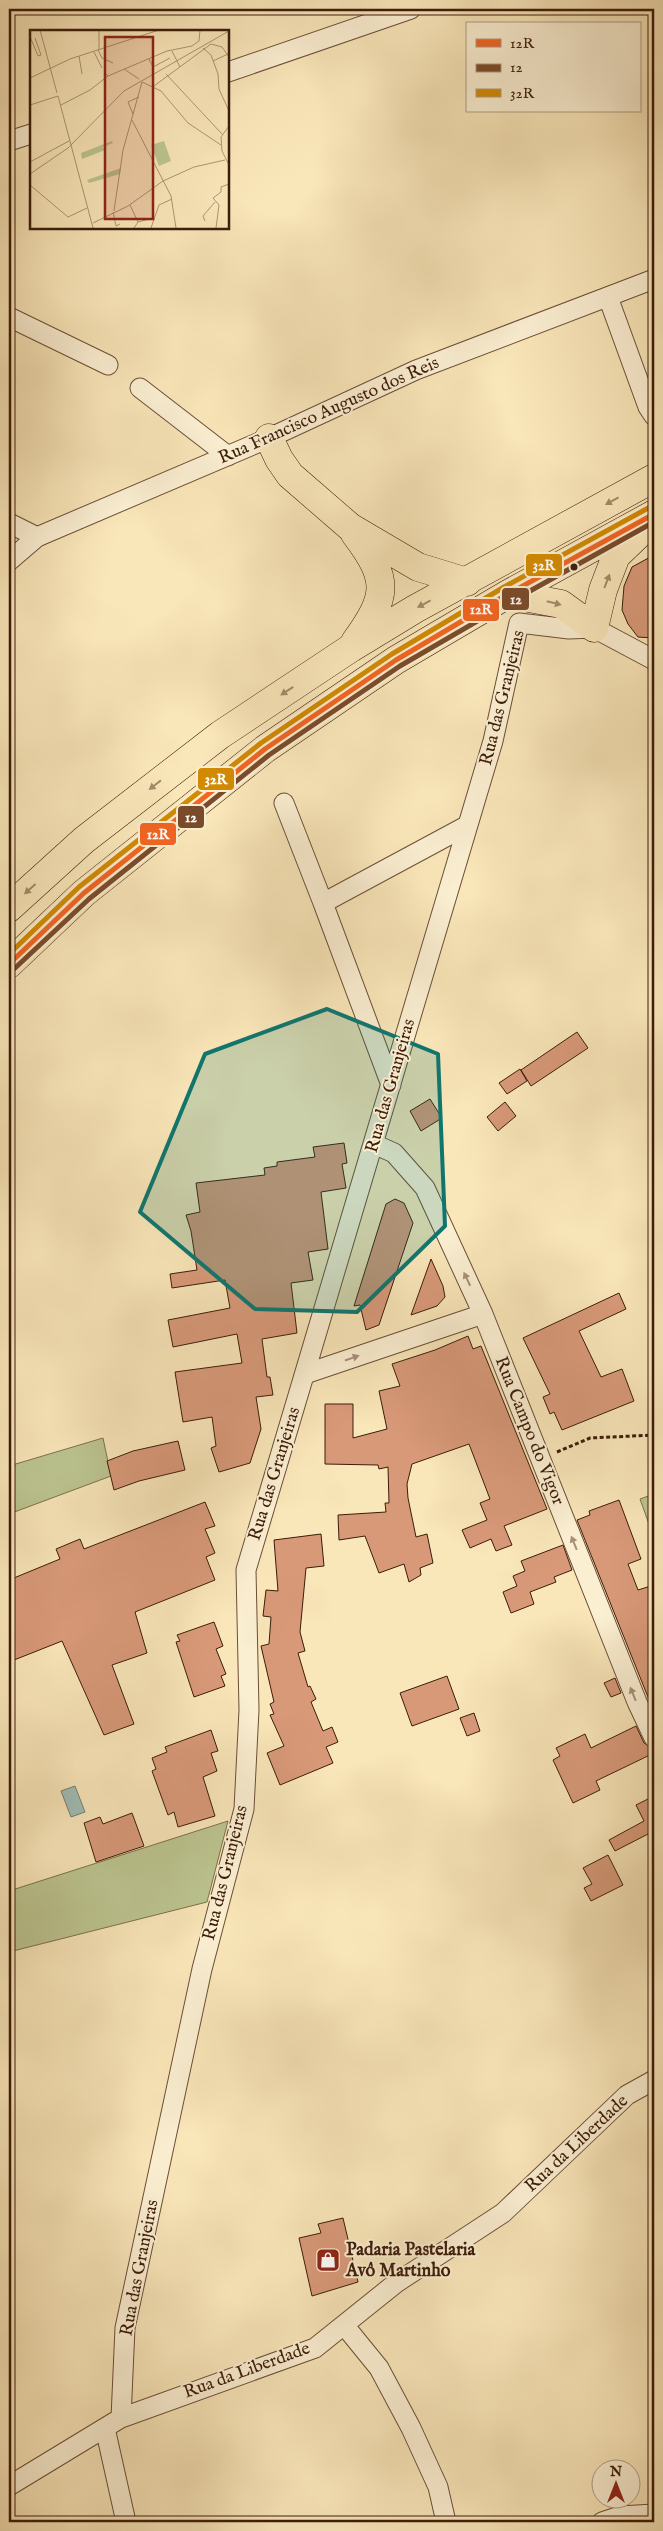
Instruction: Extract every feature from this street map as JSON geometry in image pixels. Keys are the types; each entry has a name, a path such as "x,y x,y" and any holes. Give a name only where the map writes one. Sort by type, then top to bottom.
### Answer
{"highway":[{"path":"269,438 279,459 290,475 350,527 418,567 467,582"},
{"path":"9,908 84,840 220,735 351,648 415,609 654,478"},
{"path":"9,964 84,893 265,749 396,660 508,594 654,514"},
{"path":"508,594 561,604 594,628 603,590 616,556 654,520"},
{"path":"350,527 373,557 380,574 381,593 372,618 351,648"}],"street":[{"path":"229,72 411,9"},
{"path":"9,141 30,134"},
{"name":"Rua Francisco Augusto dos Reis","path":"9,561 37,537 269,438 416,370 654,279"},
{"path":"608,297 648,407 654,416"},
{"path":"9,317 108,364"},
{"path":"140,388 228,456"},
{"path":"9,523 37,537"},
{"name":"Rua das Granjeiras","path":"121,2418 125,2328 202,1969 244,1810 249,1710 246,1570 306,1374 493,741 520,623 570,629 594,628"},
{"path":"594,628 654,660"},
{"path":"284,802 391,1085"},
{"path":"323,903 468,825"},
{"name":"Rua Campo do Vigor","path":"374,1144 394,1153 425,1188 483,1314 637,1702 654,1738"},
{"path":"306,1374 483,1314"},
{"name":"Rua da Liberdade","path":"9,2486 121,2418 315,2348 396,2283 503,2214 627,2095 654,2080"},
{"path":"344,2325 380,2368 411,2428 438,2487 446,2522"},
{"path":"105,2428 126,2522"},
{"path":"602,2522 620,2516 654,2514"}],"path":[{"path":"540,1458 590,1438 654,1435"}],"highlighted area":[{"path":"327,1009 438,1054 445,1226 357,1312 255,1309 140,1212 205,1054"}],"green space":[{"path":"103,1438 111,1476 9,1514 9,1466"},
{"path":"654,1494 654,1538 640,1499"},
{"path":"228,1821 207,1902 9,1952 9,1891"}],"water":[{"path":"75,1786 85,1812 71,1817 61,1791"}],"building":[{"path":"654,555 654,638 638,637 628,624 622,610 624,586 632,567"},
{"path":"577,1032 588,1048 531,1086 521,1070"},
{"path":"520,1069 527,1081 507,1094 499,1083"},
{"path":"430,1099 442,1118 421,1131 410,1111"},
{"path":"505,1102 516,1116 498,1131 487,1117"},
{"path":"344,1143 347,1163 342,1164 346,1188 321,1192 328,1249 308,1252 313,1280 291,1283 297,1333 262,1339 267,1377 270,1377 273,1395 256,1397 261,1429 250,1463 219,1472 211,1448 216,1446 212,1417 183,1422 175,1372 242,1363 237,1334 173,1347 168,1320 230,1308 225,1280 172,1288 170,1274 197,1270 191,1231 186,1215 200,1212 196,1183 265,1175 264,1168 277,1166 277,1162 315,1157 313,1147"},
{"path":"395,1199 404,1203 413,1223 379,1325 366,1330 360,1305 354,1306 386,1204"},
{"path":"431,1259 443,1286 445,1297 437,1306 411,1315"},
{"path":"619,1293 626,1309 579,1331 601,1377 622,1369 634,1401 562,1430 554,1412 550,1414 543,1397 550,1394 523,1338"},
{"path":"468,1336 473,1349 481,1346 547,1509 504,1526 512,1545 496,1551 491,1539 470,1548 462,1530 487,1520 480,1503 490,1499 469,1444 412,1464 407,1484 416,1537 427,1534 433,1563 420,1568 421,1575 409,1582 404,1564 379,1573 365,1536 339,1540 338,1515 386,1512 385,1503 389,1503 388,1467 379,1469 378,1465 325,1464 325,1404 353,1404 353,1438 387,1429 379,1391 400,1386 392,1364 435,1350"},
{"path":"178,1441 185,1470 139,1481 114,1490 107,1461 133,1451"},
{"path":"619,1500 641,1559 628,1564 638,1590 654,1585 654,1712 577,1520 590,1515 589,1511"},
{"path":"205,1502 215,1526 205,1529 215,1553 206,1557 215,1580 135,1612 147,1653 112,1665 134,1724 104,1735 62,1641 9,1662 9,1580 60,1559 56,1549 80,1539 84,1549"},
{"path":"321,1534 324,1566 306,1568 300,1632 305,1651 298,1653 308,1687 310,1686 316,1699 311,1702 323,1731 332,1727 338,1742 326,1747 333,1763 280,1785 267,1753 284,1746 270,1715 274,1714 270,1704 274,1702 261,1646 269,1644 271,1617 263,1616 266,1590 278,1591 274,1540"},
{"path":"563,1545 572,1570 554,1577 556,1582 530,1592 534,1604 511,1613 503,1592 517,1586 513,1576 525,1571 521,1561"},
{"path":"214,1622 223,1646 216,1649 226,1674 221,1676 225,1686 194,1697 176,1642 180,1641 177,1635"},
{"path":"447,1676 459,1709 412,1726 400,1693"},
{"path":"615,1678 621,1693 611,1697 604,1683"},
{"path":"474,1713 480,1731 467,1736 460,1718"},
{"path":"636,1726 644,1743 654,1749 654,1753 596,1781 600,1790 573,1803 553,1760 560,1756 556,1748 585,1734 591,1748"},
{"path":"211,1730 218,1751 211,1753 217,1771 203,1777 215,1816 178,1827 174,1812 168,1815 152,1771 156,1769 152,1758 167,1752 165,1747"},
{"path":"654,1796 654,1842 650,1833 615,1851 609,1840 644,1821 636,1805"},
{"path":"132,1813 144,1846 96,1862 84,1823 100,1817 103,1824"},
{"path":"608,1855 623,1885 591,1901 584,1888 592,1884 583,1868"},
{"name":"Padaria Pastelaria Avô Martinho","path":"343,2218 358,2282 312,2296 299,2238 321,2233 318,2224"}],"transit line":[{"name":"32R","path":"9,954 79,887 261,743 392,654 504,587 650,507"},
{"name":"12R","path":"9,964 84,893 265,749 396,660 508,594 654,514"},
{"name":"12","path":"14,969 89,899 269,755 400,666 654,522"}],"place":[{"name":"Padaria Pastelaria Avô Martinho","path":"328,2260"}]}
